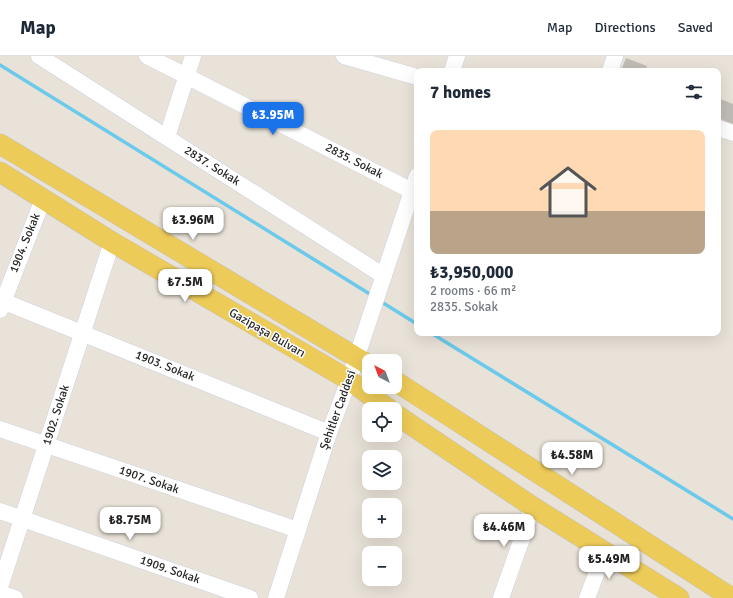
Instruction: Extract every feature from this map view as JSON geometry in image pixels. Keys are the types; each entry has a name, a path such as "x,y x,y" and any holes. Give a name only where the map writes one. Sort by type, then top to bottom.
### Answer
{"main road":[{"name":"Gazipaşa Bulvarı","path":"0,144 362,360"},
{"name":"Gazipaşa Bulvarı","path":"0,172 112,242 349,380 379,402"},
{"path":"402,386 732,598"},
{"path":"402,419 533,506 679,598"}],"street":[{"name":"2837. Sokak","path":"39,56 384,276"},
{"name":"2835. Sokak","path":"147,56 414,184"},
{"path":"166,137 193,56"},
{"path":"344,56 414,76"},
{"path":"453,68 457,56"},
{"path":"611,68 615,56"},
{"path":"721,129 733,133"},
{"name":"Şehitler Caddesi","path":"365,354 377,298 414,187"},
{"name":"1904. Sokak","path":"1,304 43,199"},
{"name":"1902. Sokak","path":"0,587 112,242"},
{"name":"1903. Sokak","path":"1,304 83,333 329,433"},
{"name":"Şehitler Caddesi","path":"276,598 329,433 349,380 362,362"},
{"name":"1907. Sokak","path":"0,429 298,530"},
{"path":"501,598 533,506"},
{"name":"1909. Sokak","path":"0,511 250,598"},
{"path":"587,598 605,551"},
{"path":"0,593 15,598"}],"building":[{"path":"626,58 647,66 646,68 622,68"},
{"path":"721,99 733,104 733,124 721,119"}],"waterway":[{"path":"0,65 373,296"},
{"path":"380,301 414,322"},
{"path":"436,336 733,519"}]}
